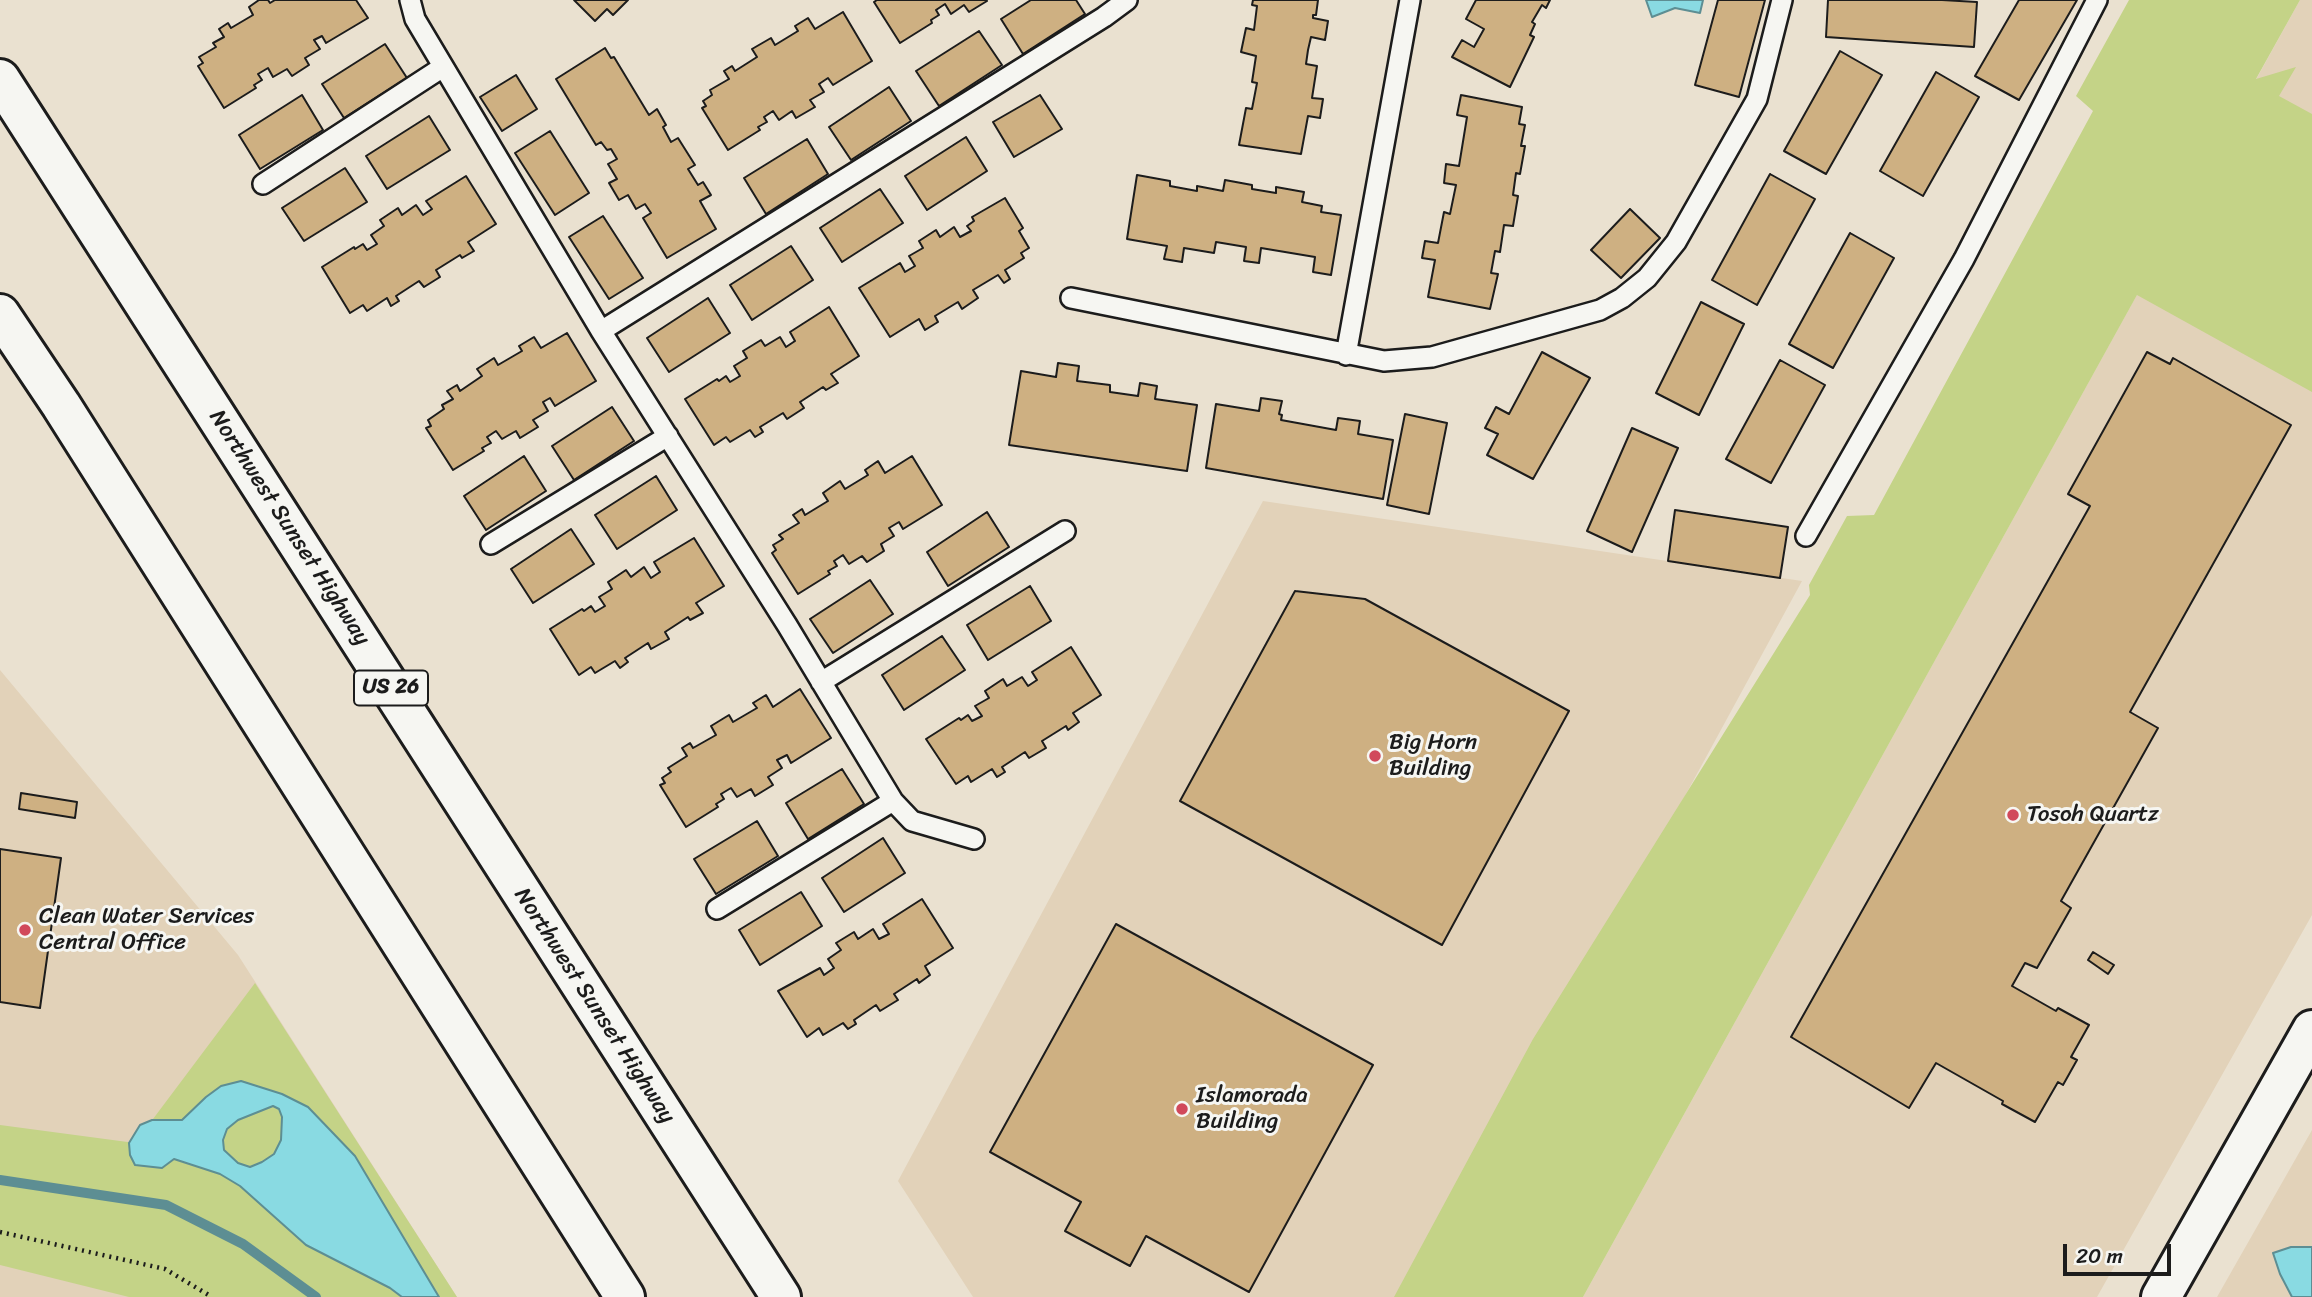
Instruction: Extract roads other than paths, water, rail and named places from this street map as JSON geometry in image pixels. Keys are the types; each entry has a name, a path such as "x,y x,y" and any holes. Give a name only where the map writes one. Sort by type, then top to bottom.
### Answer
{"main road":[{"name":"Northwest Sunset Highway","path":"0,79 781,1297"},
{"path":"0,314 61,405 625,1297"},
{"path":"2161,1297 2312,1030"}],"lane":[{"path":"410,0 415,19 601,331 893,801 912,821 974,839"},
{"path":"601,331 1104,17 1127,0"},
{"path":"1346,355 1410,0"},
{"path":"1071,298 1384,361 1444,354 1600,310 1647,278 1675,242 1757,99 1782,0"},
{"path":"1806,536 1964,258 2097,0"},
{"path":"263,184 443,67"},
{"path":"491,544 668,436"},
{"path":"821,682 1065,531"},
{"path":"717,909 893,801"}],"water":[{"path":"1646,0 1703,0 1700,13 1675,8 1652,17"},
{"path":"241,1081 282,1094 308,1107 355,1156 439,1297 402,1297 390,1288 306,1245 240,1186 220,1174 174,1159 162,1168 135,1165 130,1155 129,1143 140,1125 152,1120 182,1120 221,1086","holes":["273,1106 279,1109 282,1117 281,1140 274,1154 250,1167 238,1163 224,1150 223,1140 227,1129 238,1120"]},
{"path":"2291,1247 2312,1247 2312,1297 2292,1297 2280,1274 2273,1253"}],"waterway":[{"path":"0,1180 166,1205 243,1244 316,1297"}],"place":[{"name":"Big Horn Building","path":"1375,756"},
{"name":"Tosoh Quartz","path":"2013,815"},
{"name":"Clean Water Services Central Office","path":"25,930"},
{"name":"Islamorada Building","path":"1182,1109"}]}
